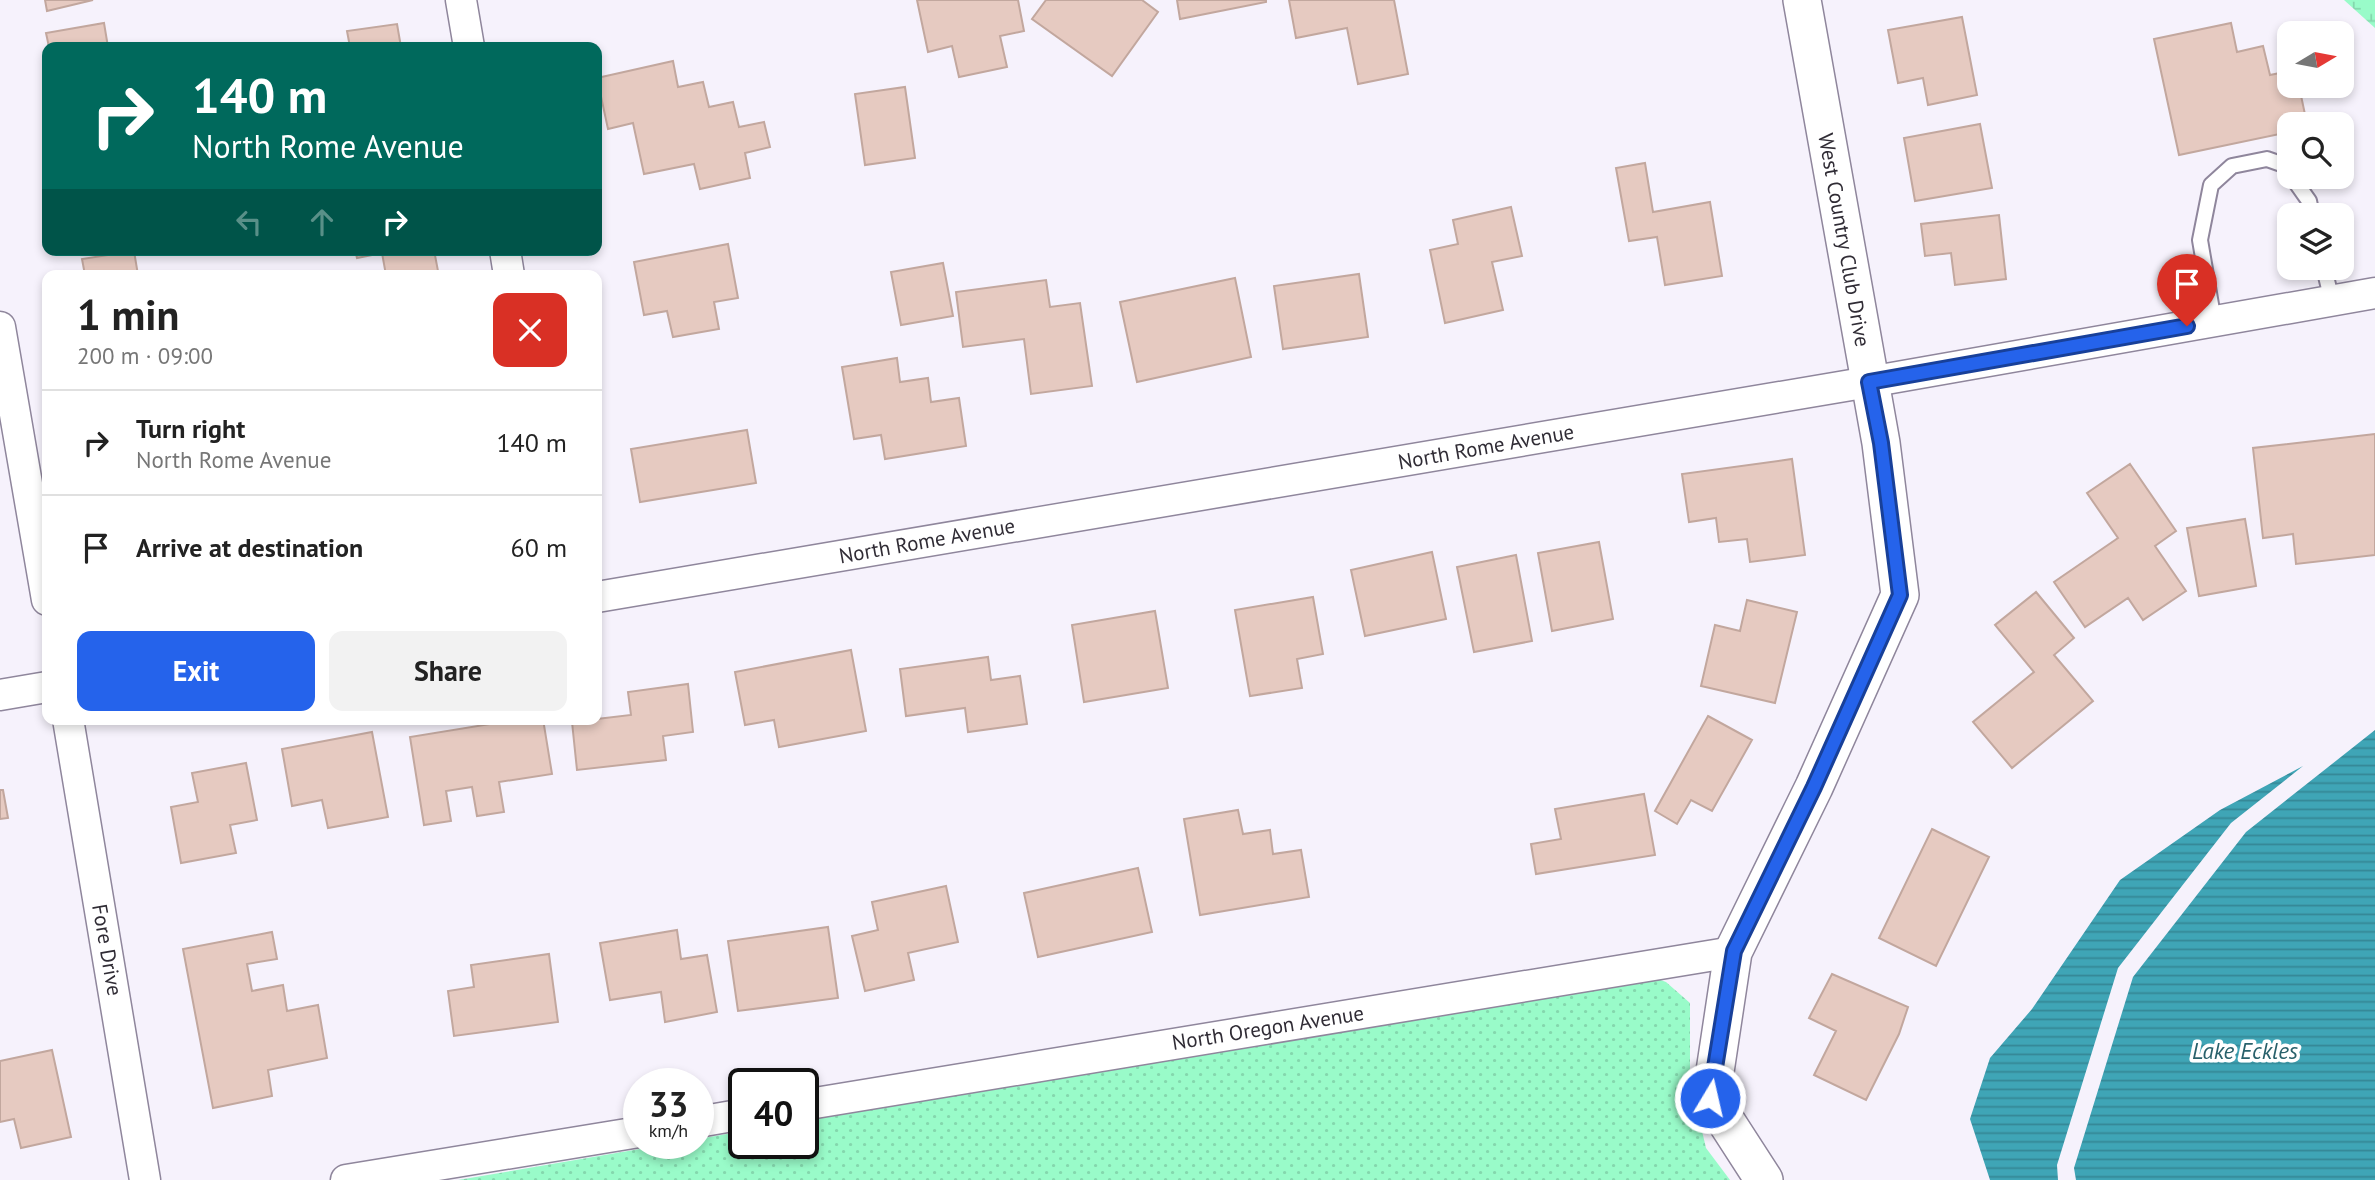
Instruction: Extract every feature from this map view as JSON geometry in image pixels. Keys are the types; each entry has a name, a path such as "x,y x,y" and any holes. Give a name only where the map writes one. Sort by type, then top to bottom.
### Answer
{"street":[{"path":"461,0 468,42"},
{"name":"West Country Club Drive","path":"1764,1180 1710,1098 1734,951 1814,787 1900,595 1881,443 1802,0"},
{"name":"North Rome Avenue","path":"602,596 1869,382 2375,293"},
{"path":"0,327 42,571"},
{"path":"0,695 42,688"},
{"name":"Fore Drive","path":"69,725 145,1180"},
{"name":"North Oregon Avenue","path":"819,1102 1734,951"},
{"path":"346,1180 623,1135"}],"lane":[{"path":"2214,322 2200,240 2211,186 2232,166 2267,159 2277,163"},
{"path":"2327,280 2332,301"}],"green space":[{"path":"2344,0 2375,0 2375,28"},
{"path":"1647,975 1666,982 1690,1003 1690,1080 1706,1148 1730,1180 458,1180 623,1152 623,1159 714,1159 714,1136 728,1134 728,1159 819,1159 819,1118"}],"water":[{"name":"Lake Eckles","path":"2375,730 2375,1180 2076,1180 2074,1168 2133,977 2246,832"},
{"path":"2303,766 2231,823 2118,968 2057,1165 2058,1180 1990,1180 1970,1119 1990,1058 2032,1009 2120,880 2220,810"}],"building":[{"path":"45,0 93,0 47,11"},
{"path":"917,0 1018,0 1024,31 1000,36 1007,67 959,77 952,46 928,52"},
{"path":"1046,0 1142,0 1158,12 1112,76 1032,19"},
{"path":"1177,0 1266,0 1266,2 1180,19"},
{"path":"1289,0 1394,0 1408,74 1358,84 1347,28 1296,38"},
{"path":"1962,17 1977,95 1928,105 1923,78 1898,83 1888,30"},
{"path":"104,23 107,42 48,42 46,33"},
{"path":"2231,23 2237,52 2263,46 2270,75 2277,74 2277,98 2302,98 2304,112 2277,112 2277,135 2179,155 2154,39"},
{"path":"397,24 400,42 349,42 347,31"},
{"path":"673,61 678,87 703,82 709,107 733,102 739,127 764,122 770,147 745,153 750,178 700,189 694,164 644,174 633,123 608,129 602,101 602,77"},
{"path":"905,87 915,158 865,165 855,94"},
{"path":"1980,124 1992,188 1915,201 1904,138"},
{"path":"1645,163 1653,212 1710,202 1722,276 1665,285 1657,237 1629,241 1616,168"},
{"path":"1511,207 1522,256 1492,262 1503,310 1445,323 1430,250 1458,244 1453,220"},
{"path":"1999,215 2006,279 1955,285 1951,253 1925,256 1921,224"},
{"path":"728,244 738,298 714,302 719,329 673,337 667,311 644,315 634,262"},
{"path":"135,256 137,270 84,270 82,259"},
{"path":"383,256 435,256 438,270 385,270"},
{"path":"943,263 953,316 901,325 891,272"},
{"path":"1359,274 1368,337 1283,349 1274,286"},
{"path":"1235,278 1251,357 1137,382 1120,302"},
{"path":"1046,280 1050,307 1080,303 1092,386 1031,394 1024,339 963,347 956,292"},
{"path":"897,358 900,382 928,378 931,402 959,398 966,446 885,459 881,435 854,439 842,367"},
{"path":"747,430 756,483 640,502 631,449"},
{"path":"2375,434 2375,555 2296,564 2293,534 2263,538 2253,448"},
{"path":"1792,459 1805,555 1750,562 1747,539 1719,542 1716,518 1689,522 1682,474"},
{"path":"2130,464 2176,531 2155,546 2186,591 2143,620 2128,598 2085,627 2054,582 2118,538 2087,493"},
{"path":"2245,519 2256,586 2199,596 2187,528"},
{"path":"1599,542 1613,619 1552,631 1538,553"},
{"path":"1432,552 1446,619 1365,636 1351,570"},
{"path":"1516,555 1532,641 1474,652 1457,567"},
{"path":"2036,592 2074,638 2054,655 2093,701 2012,768 1973,722 2034,672 1995,625"},
{"path":"1313,597 1323,654 1297,659 1302,688 1250,696 1235,610"},
{"path":"1747,600 1797,612 1775,703 1701,686 1715,625 1740,631"},
{"path":"1155,611 1168,688 1084,702 1072,625"},
{"path":"851,650 866,731 779,747 774,720 745,725 735,672"},
{"path":"988,657 991,680 1020,676 1027,724 968,732 965,708 906,716 900,669"},
{"path":"688,684 693,732 663,736 666,760 577,770 572,725 602,725 602,718 631,715 628,692"},
{"path":"1708,716 1752,740 1712,811 1691,800 1677,824 1655,811"},
{"path":"484,725 544,725 552,774 499,782 504,812 477,816 472,787 446,791 451,821 424,825 410,737"},
{"path":"372,732 388,817 328,828 322,800 292,806 282,749"},
{"path":"246,763 257,820 230,825 236,853 181,863 171,807 198,802 192,773"},
{"path":"0,790 3,790 8,818 0,819"},
{"path":"1644,794 1655,855 1536,874 1531,844 1561,839 1555,809"},
{"path":"1238,810 1243,834 1270,830 1273,854 1301,850 1309,897 1200,915 1184,819"},
{"path":"1932,829 1989,857 1936,966 1879,938"},
{"path":"1138,868 1152,932 1038,957 1024,893"},
{"path":"946,886 958,942 908,953 914,980 865,991 852,936 878,930 872,902"},
{"path":"828,927 838,998 738,1011 728,941"},
{"path":"677,930 681,959 707,955 717,1012 665,1022 661,992 610,1000 600,943"},
{"path":"272,932 277,959 247,964 252,991 283,985 287,1011 318,1005 327,1058 268,1070 272,1096 213,1108 183,949"},
{"path":"549,954 558,1022 454,1036 448,991 474,987 471,965"},
{"path":"1832,974 1908,1007 1899,1034 1866,1100 1814,1075 1836,1031 1809,1018"},
{"path":"52,1050 71,1137 21,1148 14,1119 0,1122 0,1061"}],"route":[{"path":"1710,1098 1734,951 1814,787 1900,595 1881,443 1869,382 2187,326"}]}
